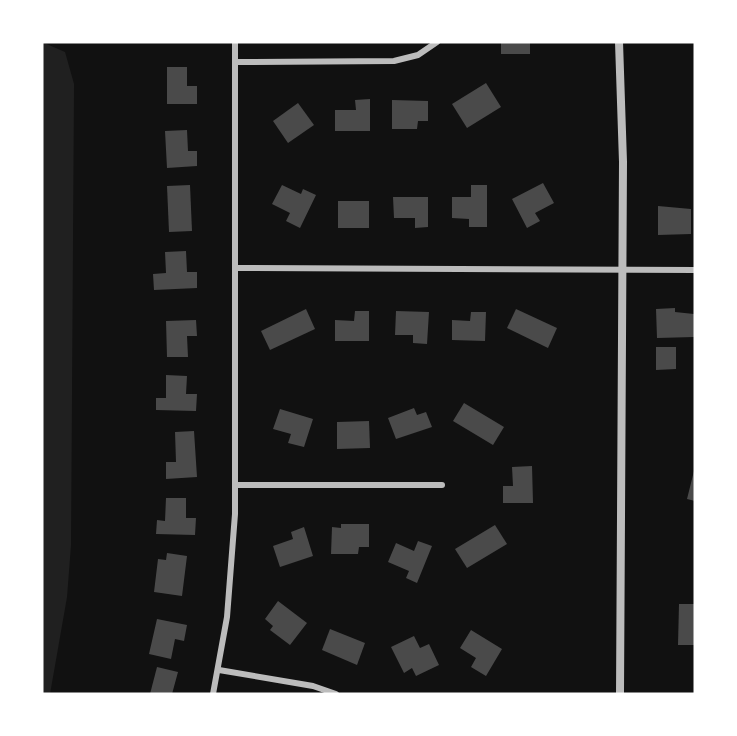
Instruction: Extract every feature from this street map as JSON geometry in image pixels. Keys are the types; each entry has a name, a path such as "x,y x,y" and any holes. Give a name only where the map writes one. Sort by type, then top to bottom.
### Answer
{"street":[{"path":"213,694 219,670 230,587 236,485 237,62 235,42"},
{"path":"237,62 394,61 418,55 437,42"},
{"path":"619,42 623,162 620,694"},
{"path":"236,268 695,270"},
{"path":"236,485 442,485"},
{"path":"219,670 313,686 336,694"}],"shaded area":[{"path":"42,42 65,52 74,84 71,545 67,597 50,694 42,694"}],"building":[{"path":"501,42 530,42 530,54 501,54"},
{"path":"167,67 187,67 187,86 197,86 197,104 167,104"},
{"path":"486,83 501,107 467,128 452,104"},
{"path":"370,99 370,131 335,131 335,110 356,110 355,100"},
{"path":"392,100 428,101 428,121 418,121 417,129 392,129"},
{"path":"298,103 314,125 288,143 273,121"},
{"path":"187,130 188,151 197,151 197,166 167,168 165,131"},
{"path":"543,183 554,203 535,213 540,221 527,228 512,199"},
{"path":"190,185 192,231 169,232 167,186"},
{"path":"282,185 301,194 303,189 316,195 300,228 286,221 290,213 272,204"},
{"path":"471,185 487,185 487,227 469,227 469,219 452,218 452,197 471,197"},
{"path":"393,197 428,197 428,227 415,228 415,218 394,218"},
{"path":"338,201 369,201 369,228 338,228"},
{"path":"658,206 691,209 691,234 658,235"},
{"path":"186,251 187,272 197,272 197,288 154,290 153,274 166,273 165,252"},
{"path":"675,308 675,312 694,314 694,337 657,338 656,309"},
{"path":"306,309 315,329 270,350 261,331"},
{"path":"516,309 557,328 548,348 507,328"},
{"path":"355,311 369,311 369,341 335,341 335,320 354,321"},
{"path":"396,311 429,312 427,344 413,343 413,335 395,335"},
{"path":"471,312 486,312 485,341 452,340 452,320 470,321"},
{"path":"196,320 197,336 187,336 188,357 167,357 166,321"},
{"path":"656,347 676,347 676,369 656,370"},
{"path":"166,375 187,376 186,394 197,394 196,411 156,410 156,398 166,398"},
{"path":"464,403 504,427 493,445 453,421"},
{"path":"414,408 417,415 426,412 432,427 396,439 388,418"},
{"path":"280,409 313,419 304,447 288,443 291,434 273,429"},
{"path":"369,421 370,448 337,449 337,422"},
{"path":"194,431 197,477 166,479 166,462 176,462 175,432"},
{"path":"532,466 533,503 503,503 503,486 513,486 512,467"},
{"path":"695,467 695,501 687,499"},
{"path":"166,498 186,498 186,518 196,518 195,535 156,534 157,520 165,521"},
{"path":"341,524 369,524 369,547 359,547 358,554 331,554 332,527 341,528"},
{"path":"495,525 507,544 467,568 455,549"},
{"path":"304,527 313,556 280,567 273,546 293,539 291,532"},
{"path":"418,541 432,546 417,583 406,578 409,571 388,562 396,543 414,551"},
{"path":"167,553 187,556 182,596 154,592 158,559 166,560"},
{"path":"278,601 307,623 290,645 270,630 273,626 265,619"},
{"path":"679,604 695,604 695,645 678,645"},
{"path":"157,619 187,625 184,641 175,639 171,659 149,654"},
{"path":"330,629 365,643 357,665 322,650"},
{"path":"471,630 502,649 486,676 471,667 476,658 460,648"},
{"path":"414,636 420,648 429,644 439,665 416,676 412,668 404,673 391,647"},
{"path":"157,667 178,672 172,694 150,694"}]}
